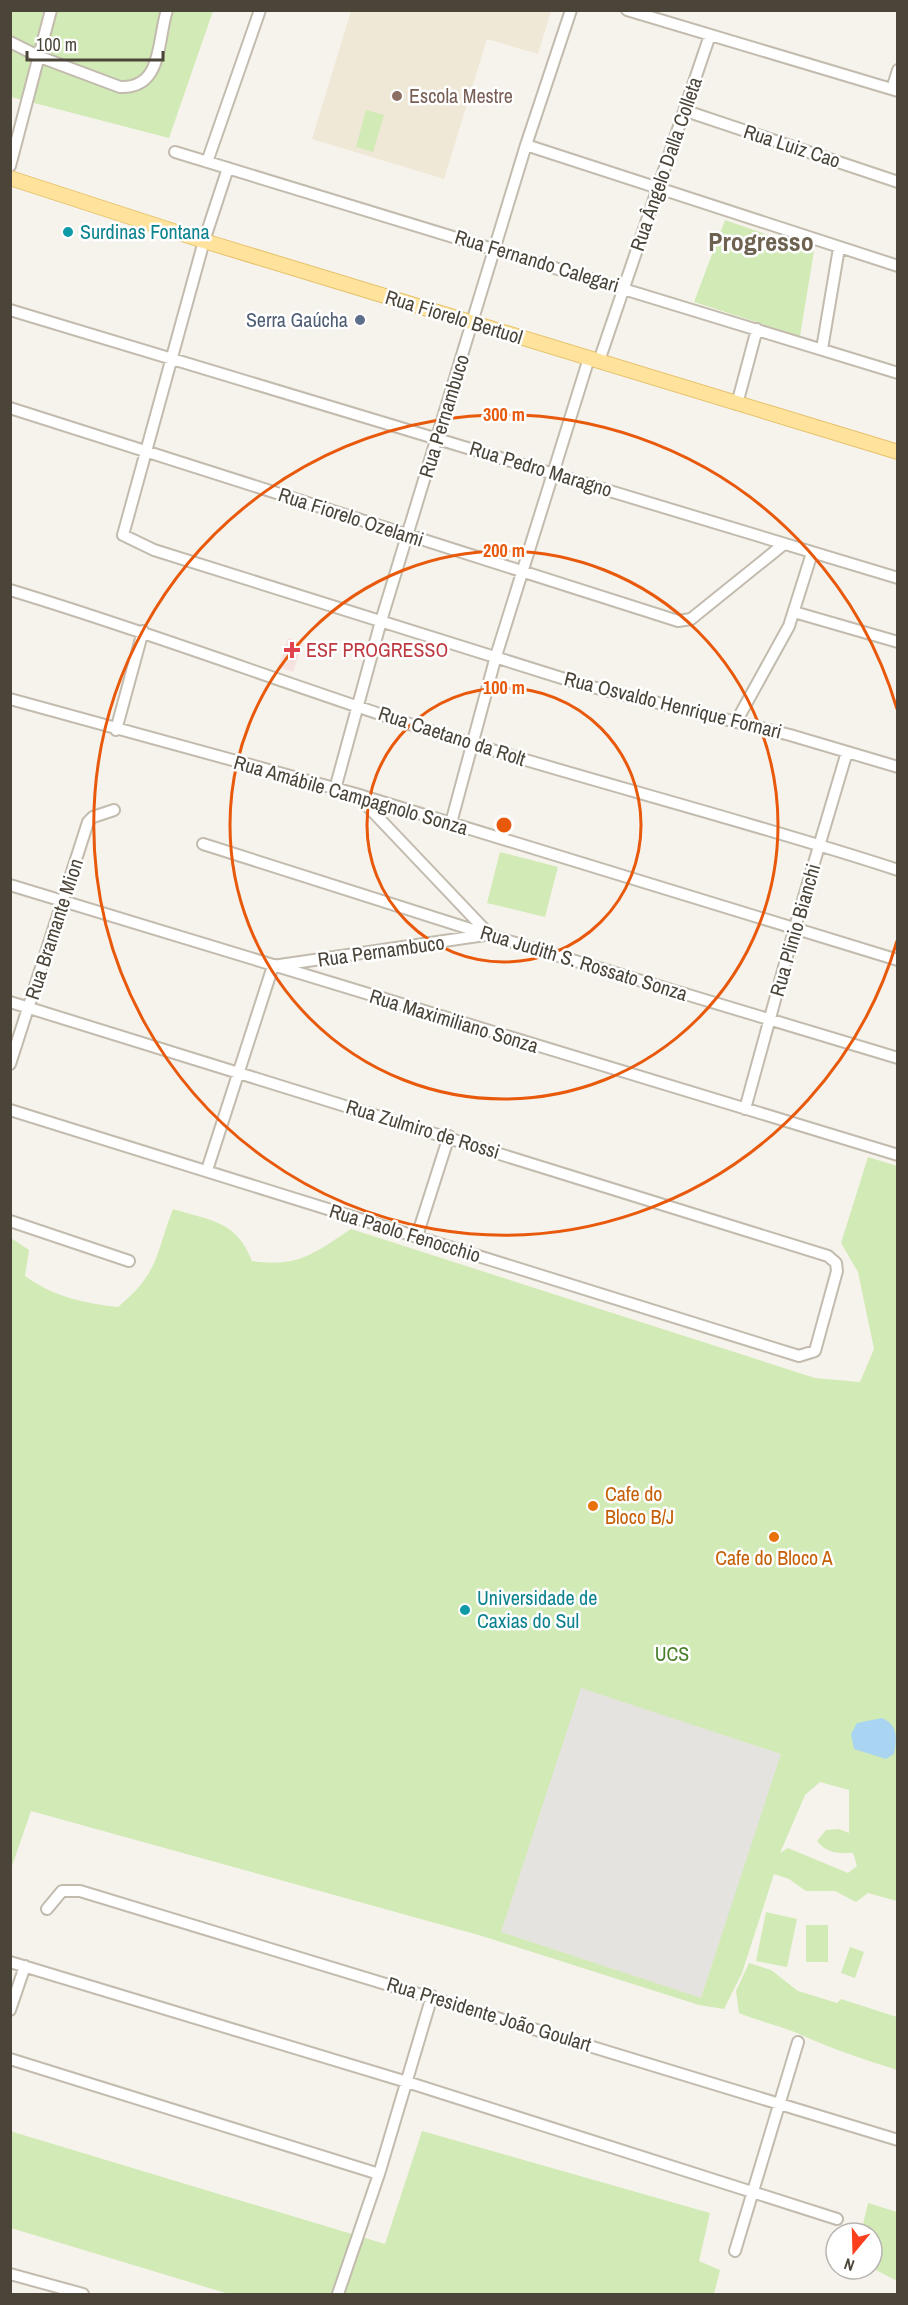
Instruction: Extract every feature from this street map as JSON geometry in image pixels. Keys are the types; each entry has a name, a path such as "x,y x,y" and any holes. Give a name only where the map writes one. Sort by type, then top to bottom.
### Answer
{"main road":[{"name":"Rua Fiorelo Bertuol","path":"10,178 204,241 897,452"}],"street":[{"path":"10,166 51,10"},
{"path":"10,42 40,57 120,87 133,87 146,81 154,70 166,10"},
{"path":"207,162 260,10"},
{"name":"Rua Pernambuco","path":"335,789 407,535 526,145 571,10"},
{"path":"627,10 895,90 897,70"},
{"path":"665,22 669,10"},
{"name":"Rua Ângelo Dalla Colleta","path":"451,823 496,656 554,474 594,360 659,190 710,35"},
{"name":"Rua Luiz Cao","path":"686,111 897,182"},
{"path":"526,145 897,266"},
{"name":"Rua Fernando Calegari","path":"175,152 623,287 897,373"},
{"path":"147,452 204,241 228,168"},
{"path":"822,349 839,248"},
{"name":"Rua Pedro Maragno","path":"10,310 437,437 897,578"},
{"path":"737,404 756,329"},
{"name":"Rua Fiorelo Ozelami","path":"10,408 678,621 692,619 784,544"},
{"name":"Rua Osvaldo Henrique Fornari","path":"147,452 123,535 154,550 584,685 736,722 897,767"},
{"path":"736,722 794,612 812,553"},
{"name":"Rua Caetano da Rolt","path":"10,590 144,631 471,743 819,844 897,870"},
{"path":"794,612 897,642"},
{"path":"116,730 144,631"},
{"name":"Rua Amábile Campagnolo Sonza","path":"10,699 116,730 356,794 897,960"},
{"name":"Rua Plinio Bianchi","path":"745,1109 795,927 847,752"},
{"path":"356,794 489,935"},
{"name":"Rua Bramante Mion","path":"10,1064 88,822 93,817 114,810"},
{"name":"Rua Judith S. Rossato Sonza","path":"203,844 489,935 770,1018 897,1059"},
{"name":"Rua Maximiliano Sonza","path":"10,885 897,1155"},
{"name":"Rua Pernambuco","path":"273,966 489,935"},
{"path":"207,1170 273,966"},
{"name":"Rua Zulmiro de Rossi","path":"10,1002 449,1136 834,1259 837,1271 815,1351 800,1356"},
{"name":"Rua Paolo Fenocchio","path":"10,1110 800,1356"},
{"path":"417,1236 449,1136"},
{"path":"10,1221 129,1261"},
{"name":"Rua Presidente João Goulart","path":"47,1909 62,1891 80,1891 432,1996 897,2140"},
{"path":"10,1962 407,2082 837,2219"},
{"path":"10,2010 25,1966"},
{"path":"338,2295 379,2175 432,1996"},
{"path":"735,2251 777,2104 798,2042"},
{"path":"10,2059 379,2175"},
{"path":"10,2274 83,2295"}],"shaded area":[{"name":"Escola Mestre","path":"351,11 551,11 538,54 487,39 444,179 312,139"},
{"name":"ESF PROGRESSO","path":"288,638 303,643 293,672 278,667"},
{"path":"581,1688 781,1754 701,1998 501,1932"}],"green space":[{"path":"10,11 213,11 169,138 11,97"},
{"path":"366,110 384,115 373,152 356,147"},
{"path":"725,220 814,251 800,336 694,302"},
{"path":"500,852 558,867 545,917 487,903"},
{"name":"UCS","path":"868,1157 897,1166 897,1901 868,1893 856,1902 835,1891 806,1891 789,1879 774,1874 742,1973 724,2009 699,2005 482,1936 31,1811 11,1869 11,1238 29,1250 25,1276 47,1289 70,1298 118,1307 132,1295 149,1273 173,1209 221,1224 238,1237 246,1247 252,1261 268,1263 305,1257 351,1229 815,1378 860,1382 874,1349 858,1272 841,1243","holes":["820,1782 849,1790 849,1833 839,1829 826,1830 817,1841 829,1851 853,1853 857,1866 848,1873 788,1848 780,1853 805,1795"]},
{"path":"766,1912 797,1919 787,1967 756,1961"},
{"path":"806,1925 828,1925 828,1962 806,1962"},
{"path":"850,1947 864,1952 855,1978 841,1973"},
{"path":"749,1963 771,1970 798,1991 837,2003 841,1999 897,2017 897,2070 739,2013 736,1991"},
{"path":"10,2131 385,2244 422,2131 710,2213 699,2261 720,2270 714,2294 229,2294 11,2228"},
{"path":"868,2203 897,2212 897,2281 884,2274 884,2221 864,2221"}],"water":[{"path":"882,1718 894,1728 896,1743 894,1754 886,1759 854,1749 851,1734 857,1723"}],"place":[{"name":"Escola Mestre","path":"397,96"},
{"name":"Surdinas Fontana","path":"68,232"},
{"name":"Serra Gaúcha","path":"360,320"},
{"name":"ESF PROGRESSO","path":"292,650"},
{"name":"Cafe do Bloco B/J","path":"593,1506"},
{"name":"Cafe do Bloco A","path":"774,1537"},
{"name":"Universidade de Caxias do Sul","path":"465,1610"}],"district":[{"name":"Progresso","path":"761,242"}]}
